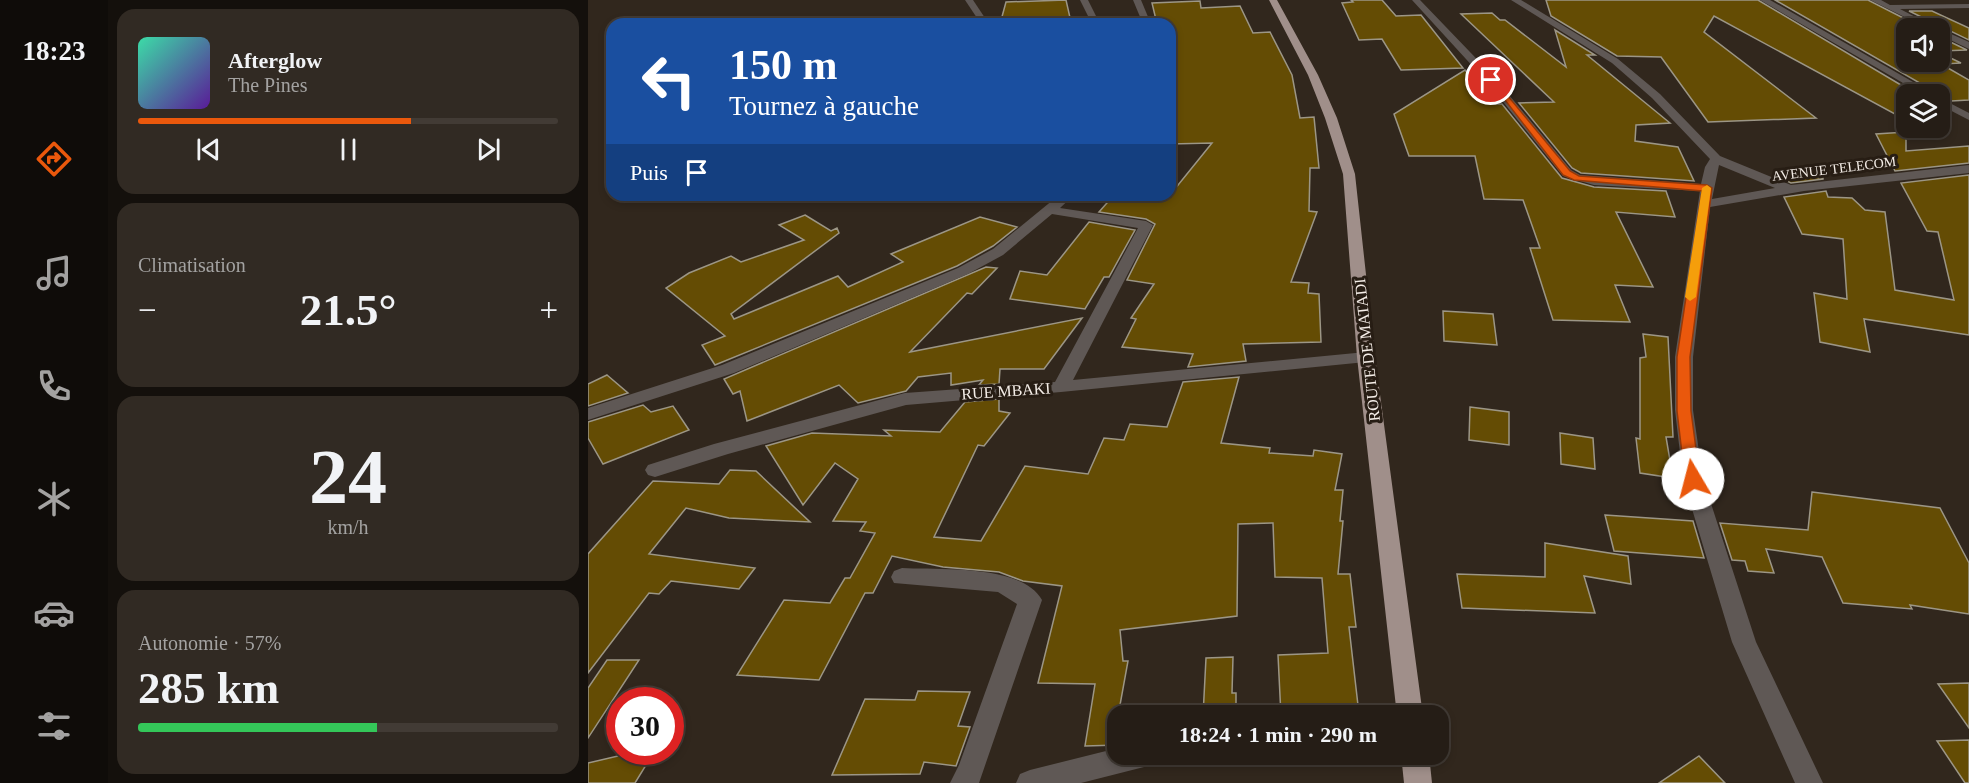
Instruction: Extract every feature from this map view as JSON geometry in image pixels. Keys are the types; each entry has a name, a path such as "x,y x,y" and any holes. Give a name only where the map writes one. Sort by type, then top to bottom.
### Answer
{"highway":[{"name":"ROUTE DE MATADI","path":"1273,0 1317,86 1349,174 1366,357 1409,705"},
{"path":"1416,765 1418,783"}],"street":[{"path":"969,0 981,18"},
{"path":"1084,0 1093,18"},
{"path":"1137,0 1144,18"},
{"name":"AVENUE TELECOM","path":"1416,0 1491,80 1567,173 1577,178 1706,196 1969,169"},
{"path":"1515,0 1615,61 1656,96 1716,159 1788,189"},
{"path":"1764,0 1911,84"},
{"path":"1874,0 1912,18"},
{"path":"1890,8 1969,6"},
{"path":"1950,37 1969,46"},
{"path":"1950,107 1969,117"},
{"path":"1716,159 1711,167 1706,196 1684,357 1684,411 1693,479 1744,642 1809,783"},
{"path":"588,414 728,369 963,271 998,252 1060,201"},
{"path":"1049,210 1146,225 1061,387"},
{"name":"RUE MBAKI","path":"655,470 721,448 905,399 1061,387 1366,357"},
{"path":"902,578 1002,583 1030,600 971,771 964,783"},
{"path":"1030,783 1107,763"}],"building":[{"path":"1066,0 1070,18 1002,18 1006,2"},
{"path":"1351,0 1382,0 1396,16 1421,15 1463,68 1401,70 1382,39 1359,40 1342,3 1353,2"},
{"path":"1546,0 1758,0 1899,84 1896,84 1896,115 1714,16 1704,32 1816,118 1708,122 1661,57 1617,56 1551,16"},
{"path":"1775,0 1868,0 1903,18 1896,18 1896,69"},
{"path":"1200,1 1201,8 1240,6 1253,33 1270,32 1292,75 1300,118 1314,117 1319,168 1310,168 1309,211 1317,212 1291,282 1309,283 1308,293 1319,294 1321,342 1243,344 1246,361 1188,367 1193,354 1122,347 1136,319 1131,318 1154,284 1127,280 1155,224 1146,219 1099,212 1109,201 1176,201 1176,188 1212,143 1176,144 1176,18 1156,18 1152,3"},
{"path":"1909,11 1932,11 1947,18 1923,18"},
{"path":"1492,13 1500,20 1505,20 1566,67 1555,30 1595,55 1587,55 1670,123 1636,125 1635,141 1678,147 1694,181 1581,173 1572,168 1519,103 1554,102 1461,14"},
{"path":"1950,19 1969,28 1969,40 1950,31"},
{"path":"1950,42 1967,50 1950,51"},
{"path":"1950,58 1961,63 1950,64"},
{"path":"1950,69 1969,80 1969,100 1950,100 1950,84 1921,84 1900,72 1950,72"},
{"path":"1465,70 1491,104 1502,104 1562,178 1594,187 1666,191 1675,217 1616,212 1653,287 1615,285 1630,322 1553,320 1530,248 1540,248 1523,200 1484,199 1475,156 1409,156 1394,114"},
{"path":"1896,133 1896,138 1906,138 1906,151 1969,146 1969,163 1895,171 1876,134"},
{"path":"1773,174 1823,178 1823,179 1791,183"},
{"path":"1969,175 1969,335 1864,319 1870,352 1820,342 1814,293 1847,299 1843,239 1802,234 1784,197 1826,191 1828,197 1852,198 1865,210 1885,212 1895,290 1954,300 1938,232 1927,231 1901,183"},
{"path":"805,215 831,231 837,228 839,233 731,314 734,319 838,276 848,287 903,262 891,254 980,217 1017,227 993,246 957,266 715,365 702,345 725,336 666,288 689,273 731,256 741,262 804,240 779,225"},
{"path":"1089,222 1135,230 1109,277 1104,277 1085,309 1010,299 1020,271 1047,275"},
{"path":"986,267 997,268 972,294 967,293 910,352 1082,318 1044,369 1000,369 999,384 979,385 983,380 951,385 951,373 918,377 906,391 858,403 839,385 747,421 740,391 733,394 724,379"},
{"path":"1443,311 1493,314 1497,345 1444,341"},
{"path":"1643,334 1668,337 1673,437 1666,437 1673,478 1640,473 1636,438 1640,439 1640,358 1646,357"},
{"path":"607,375 628,393 588,406 588,384"},
{"path":"1239,377 1221,443 1270,448 1269,453 1313,456 1314,450 1342,454 1335,490 1343,490 1340,521 1343,521 1338,574 1350,574 1356,627 1349,627 1358,705 1280,705 1278,655 1328,653 1322,578 1275,577 1273,523 1238,524 1237,616 1120,630 1123,661 1128,661 1120,705 1107,705 1107,745 1085,746 1095,684 1038,683 1062,586 1023,581 999,572 943,567 892,556 873,593 865,593 819,680 737,675 784,600 830,603 845,578 850,578 875,533 860,531 866,522 833,521 858,479 835,463 803,505 766,446 812,433 891,436 884,430 940,432 965,402 999,399 999,411 1010,413 984,446 978,445 934,537 981,541 1025,466 1088,474 1104,438 1124,440 1130,424 1167,427 1183,382"},
{"path":"643,405 651,412 673,406 689,430 603,464 588,438 588,422"},
{"path":"1470,407 1509,412 1509,445 1469,440"},
{"path":"1560,433 1593,438 1595,469 1561,464"},
{"path":"730,470 756,471 810,522 729,518 686,508 649,554 755,568 739,589 671,581 659,594 649,593 588,673 588,554 653,481 719,484"},
{"path":"1812,492 1940,508 1969,563 1969,614 1910,605 1912,609 1843,603 1822,557 1766,549 1774,573 1748,571 1745,561 1732,560 1720,523 1808,530"},
{"path":"1605,515 1693,521 1704,558 1614,551"},
{"path":"1545,543 1628,556 1631,584 1584,576 1595,613 1462,608 1457,574 1545,577"},
{"path":"1233,657 1232,693 1236,693 1236,705 1204,705 1206,658"},
{"path":"607,660 639,660 621,687 606,687 606,710 588,738 588,688"},
{"path":"1969,683 1969,728 1938,684"},
{"path":"918,691 970,692 958,726 970,727 956,766 924,762 920,774 832,775 865,699 915,700"},
{"path":"1969,740 1969,783 1965,783 1937,741"},
{"path":"1699,756 1725,783 1659,783"},
{"path":"606,759 606,765 646,765 635,783 588,783 588,763"}],"slow traffic":[{"path":"1690,297 1707,188"}],"route":[{"path":"1491,80 1567,173 1577,178 1707,188 1684,357 1684,411 1693,479"}]}
